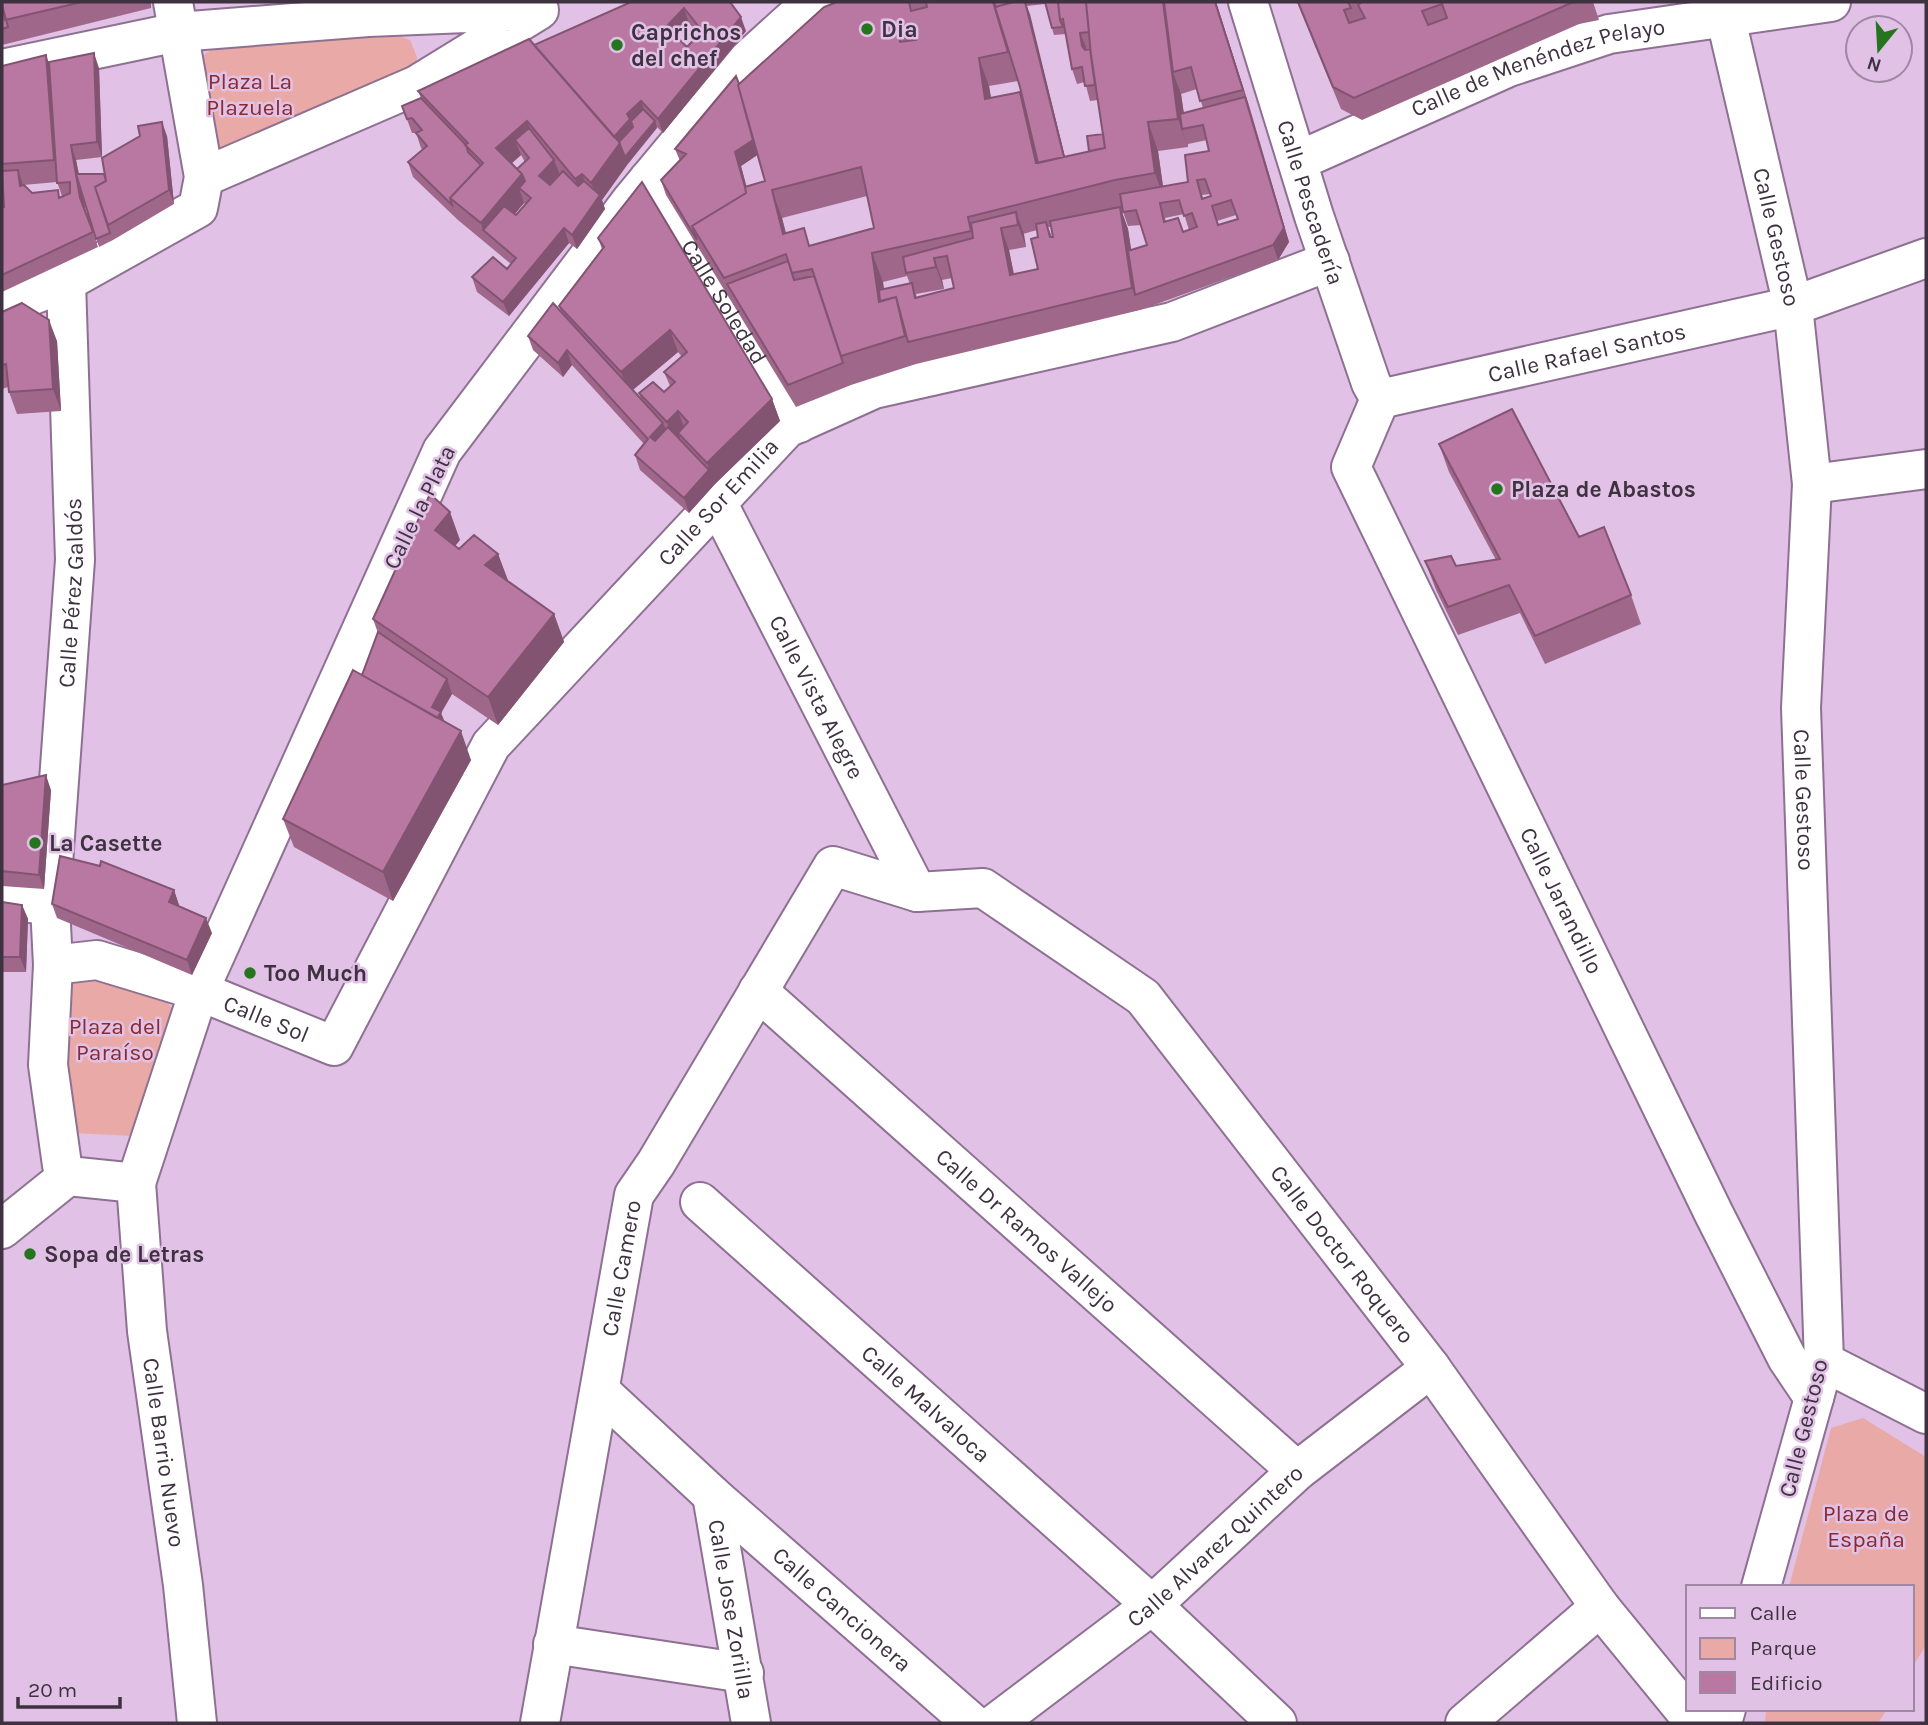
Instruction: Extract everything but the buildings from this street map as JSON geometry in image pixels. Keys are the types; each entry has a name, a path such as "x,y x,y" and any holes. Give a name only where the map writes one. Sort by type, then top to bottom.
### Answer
{"street":[{"name":"Calle la Plata","path":"198,991 442,452 649,179 760,48 810,2"},
{"name":"Calle Pescadería","path":"1248,2 1330,261 1371,383 1380,399"},
{"name":"Calle de Menéndez Pelayo","path":"1298,161 1509,67 1609,34 1725,15 1830,2"},
{"path":"2,69 176,17 368,17 552,6"},
{"path":"204,177 417,85 552,6"},
{"name":"Calle Gestoso","path":"1725,15 1793,306 1812,484 1801,708 1824,1362 1761,1585"},
{"path":"2,307 66,282 198,208 204,177 176,17"},
{"name":"Calle Soledad","path":"649,179 799,423"},
{"name":"Calle Rafael Santos","path":"1380,399 1793,306 1926,258"},
{"name":"Calle Sor Emilia","path":"334,1046 491,745 787,428 874,389 1172,322 1330,261"},
{"name":"Calle Pérez Galdós","path":"53,965 50,905 75,560 66,282"},
{"name":"Calle Jarandillo","path":"1380,399 1351,467 1714,1214 1787,1358 1814,1398"},
{"path":"1812,484 1926,468"},
{"name":"Calle Vista Alegre","path":"718,502 917,892"},
{"name":"Calle Camero","path":"540,1723 586,1450 600,1391 634,1195 656,1163 833,866 917,892"},
{"name":"Calle Doctor Roquero","path":"917,892 983,888 1143,997 1431,1367 1600,1607 1695,1723"},
{"path":"2,900 50,905"},
{"path":"2,1200 65,1171 136,1183 198,991 97,960 53,965 48,1066 65,1171"},
{"name":"Calle Sol","path":"198,991 334,1046"},
{"name":"Calle Dr Ramos Vallejo","path":"758,991 1297,1471"},
{"path":"2,1229 65,1171"},
{"name":"Calle Barrio Nuevo","path":"136,1183 147,1331 183,1585 197,1723"},
{"name":"Calle Malvaloca","path":"700,1202 1152,1605 1276,1723"},
{"path":"1824,1362 1926,1413"},
{"name":"Calle Alvarez Quintero","path":"996,1723 1152,1605 1297,1471 1431,1367"},
{"name":"Calle Cancionera","path":"600,1391 712,1495 972,1723"},
{"name":"Calle Jose Zoriilla","path":"712,1495 751,1723"},
{"path":"1465,1723 1600,1607"},
{"path":"554,1644 744,1673"}],"green space":[{"name":"Plaza La Plazuela","path":"391,33 410,40 417,57 415,71 226,158 208,148 198,59 211,50"},
{"name":"Plaza del Paraíso","path":"87,969 164,998 177,1015 133,1136 73,1133 60,1112 71,977"},
{"name":"Plaza de España","path":"1863,1418 1926,1457 1926,1645 1914,1665 1914,1585 1790,1585 1831,1428"},
{"path":"1766,1711 1886,1711 1878,1723 1765,1723"}],"place":[{"name":"Dia","path":"867,29"},
{"name":"Caprichos del chef","path":"617,45"},
{"name":"Plaza de Abastos","path":"1497,489"},
{"name":"La Casette","path":"35,843"},
{"name":"Too Much","path":"250,973"},
{"name":"Sopa de Letras","path":"30,1254"}]}
